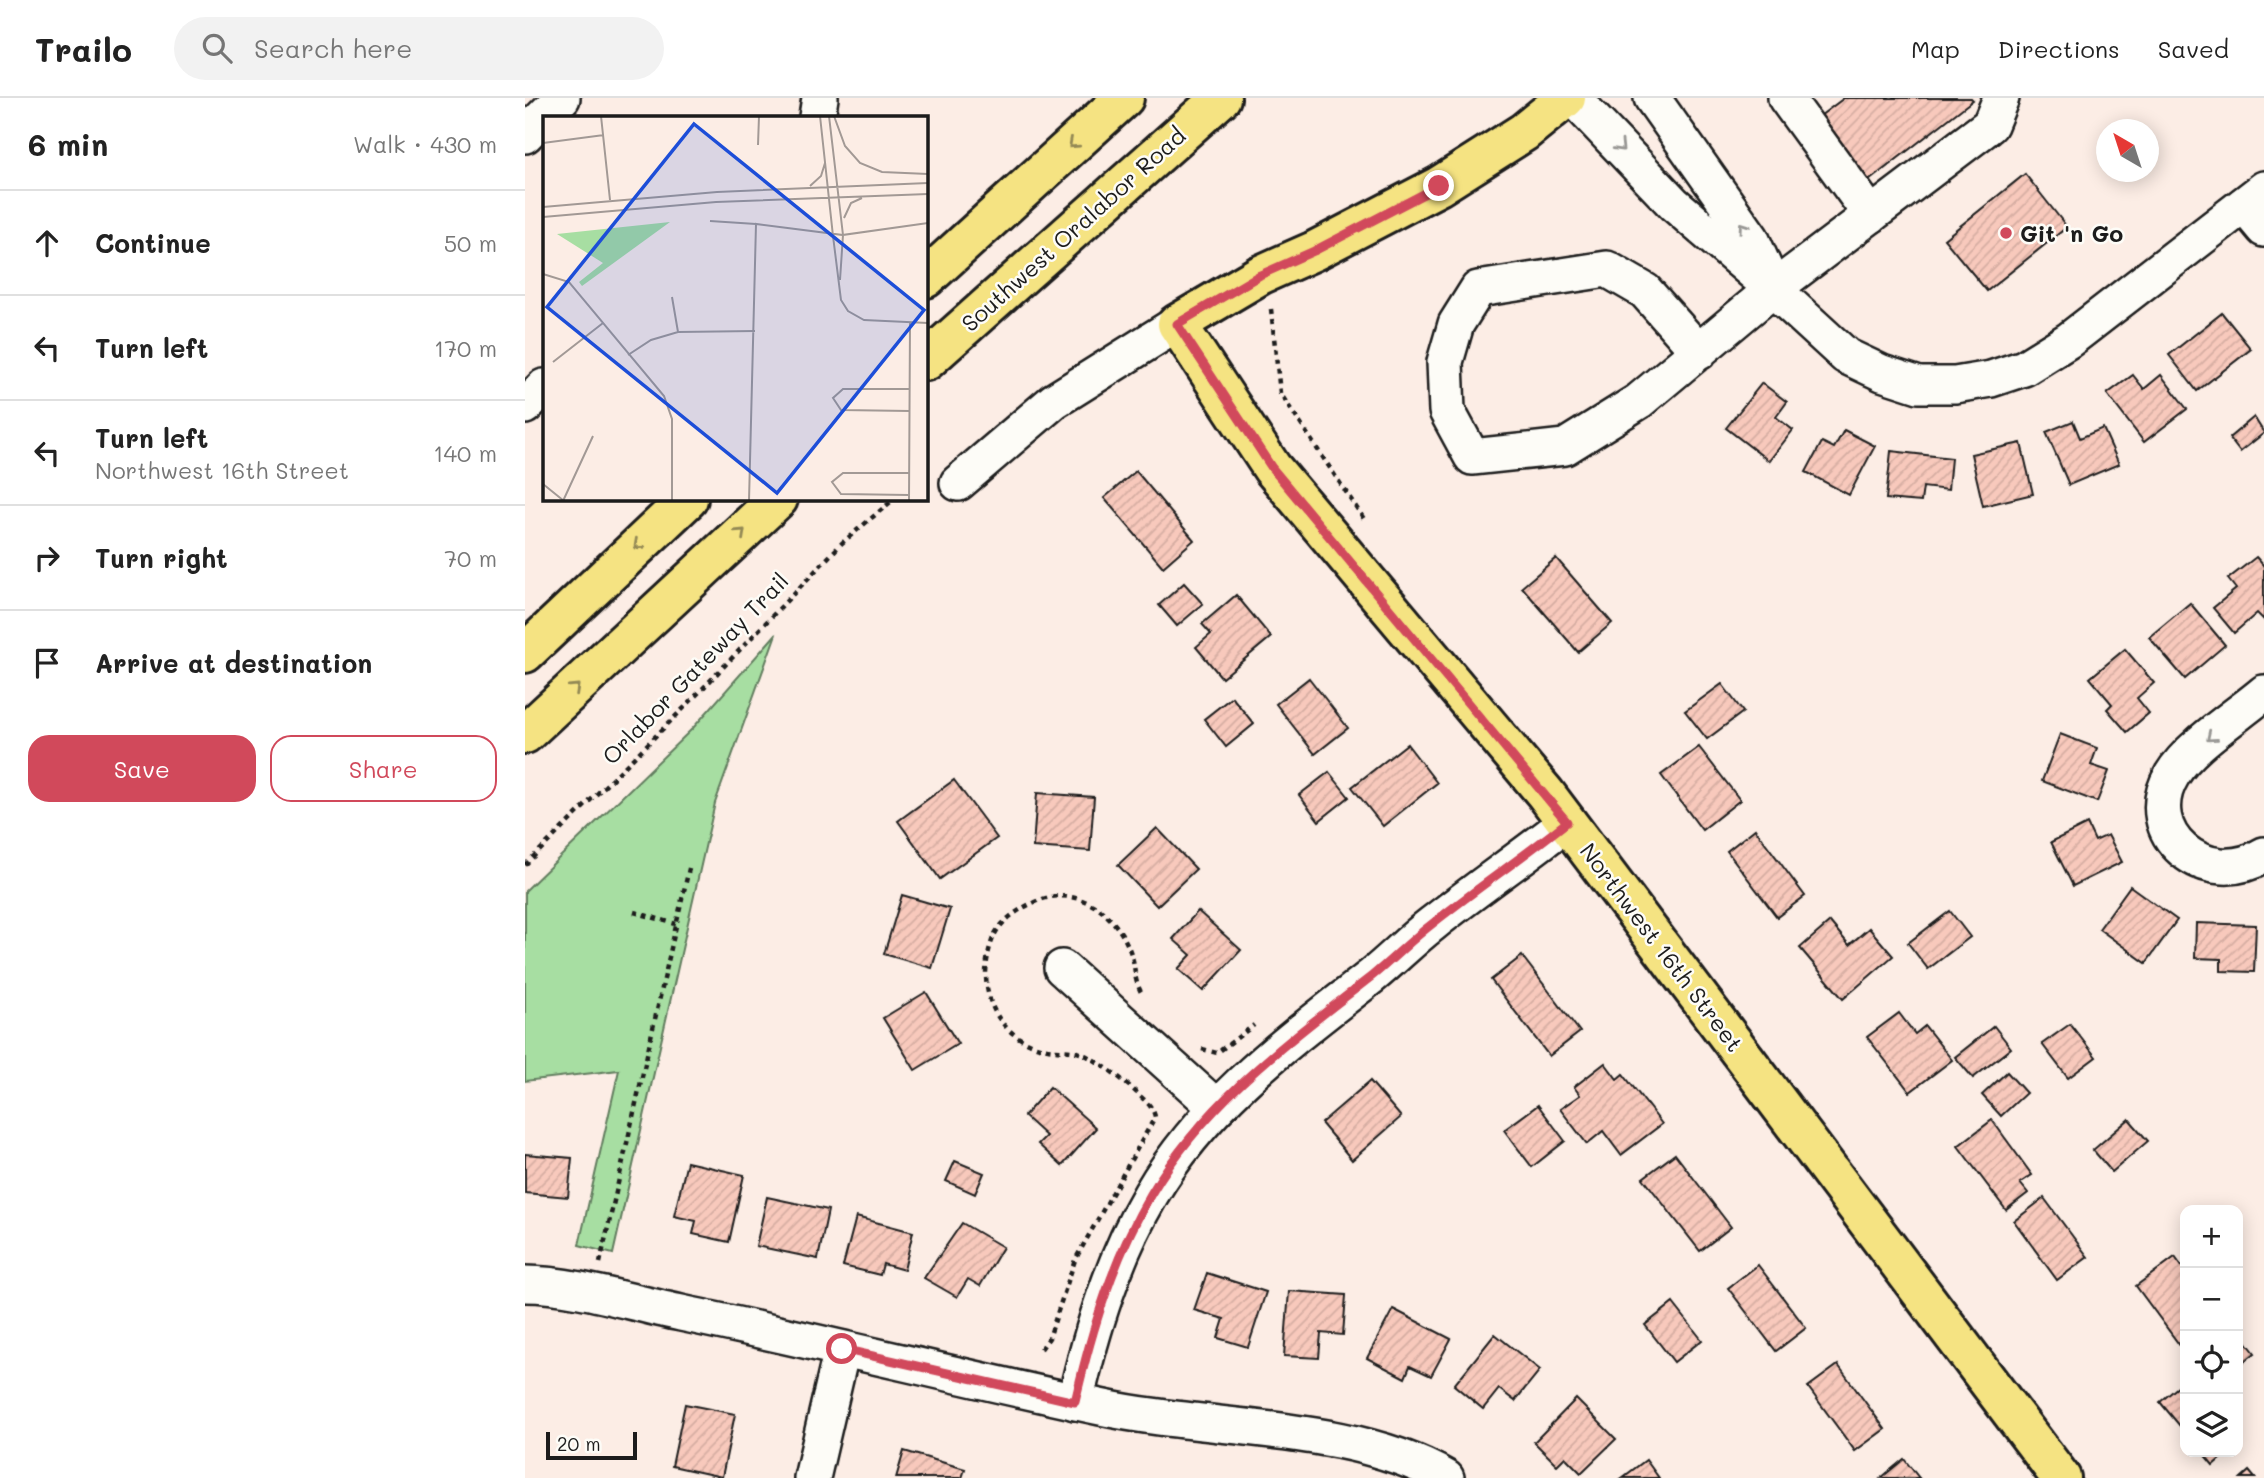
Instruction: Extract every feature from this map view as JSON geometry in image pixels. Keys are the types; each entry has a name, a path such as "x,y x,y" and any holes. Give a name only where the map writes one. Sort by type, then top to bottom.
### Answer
{"main road":[{"path":"927,277 1123,98"},
{"name":"Southwest Oralabor Road","path":"927,360 1221,98"},
{"path":"1177,324 1260,275 1314,251 1439,186 1524,132 1566,98"},
{"name":"Northwest 16th Street","path":"1177,324 1272,468 1567,822 2061,1478"},
{"path":"525,653 687,500"},
{"path":"525,734 777,500"}],"street":[{"path":"544,116 562,98"},
{"path":"817,116 820,98"},
{"path":"1573,98 1674,204 1846,356 1882,373 1919,385 1955,385 1991,379 2024,368 2069,340 2257,208"},
{"path":"1652,98 1751,238 1773,289"},
{"path":"1786,98 1871,215"},
{"path":"1699,352 1645,291 1607,269 1478,289 1456,324 1445,362 1447,411 1472,457 1565,447 1639,401 1699,352 1773,289 1990,125 2001,98"},
{"path":"525,135 543,117"},
{"path":"958,483 1054,401 1177,324"},
{"path":"525,407 543,388"},
{"path":"2264,693 2186,758 2172,775 2165,794 2164,816 2172,837 2186,854 2205,865 2228,868 2251,863 2264,855"},
{"path":"1075,1402 1100,1306 1124,1245 1152,1192 1188,1140 1216,1107 1301,1031 1431,925 1567,822"},
{"path":"1062,968 1216,1107"},
{"path":"525,1284 592,1294 1075,1402 1172,1420 1324,1438 1389,1453 1446,1478"},
{"path":"812,1478 842,1349"}],"path":[{"path":"1270,299 1280,393 1369,527"},
{"name":"Orlabor Gateway Trail","path":"525,865 685,707 842,542 893,500"},
{"path":"592,1294 690,864"},
{"path":"1041,1349 1049,1338 1075,1260 1155,1117 1154,1110 1133,1090 1085,1055 1069,1049 1045,1049 1026,1042 1006,1024 988,1003 985,979 987,953 996,931 1027,905 1048,897 1079,898 1105,911 1125,937 1133,957 1133,976 1147,1000"},
{"path":"635,912 676,924"},
{"path":"1193,1043 1203,1050 1217,1053 1262,1018"}],"green space":[{"path":"776,634 715,803 613,1254 579,1245 619,1070 525,1081 525,891 693,728"}],"building":[{"path":"1844,98 1973,100 1866,183 1816,119"},
{"name":"Git 'n Go","path":"2025,174 2067,227 1987,291 1944,239"},
{"path":"2222,313 2251,349 2197,391 2169,355"},
{"path":"2133,375 2144,389 2161,375 2187,409 2144,442 2107,394"},
{"path":"1762,383 1787,402 1776,417 1793,430 1769,461 1726,428"},
{"path":"2254,417 2264,433 2240,452 2229,438"},
{"path":"2073,421 2080,438 2103,428 2119,464 2069,485 2046,432"},
{"path":"1844,430 1875,446 1849,495 1806,472 1822,442 1834,448"},
{"path":"2021,443 2033,494 1983,506 1971,454"},
{"path":"1891,451 1951,458 1948,490 1923,487 1921,502 1886,499"},
{"path":"1136,471 1194,540 1163,567 1104,498"},
{"path":"2256,557 2264,566 2264,620 2257,613 2234,633 2213,608 2236,589 2228,579"},
{"path":"1556,558 1612,623 1578,652 1522,587"},
{"path":"1184,583 1203,604 1177,626 1159,605"},
{"path":"1236,595 1271,637 1222,678 1196,647 1211,634 1202,624"},
{"path":"2190,603 2225,645 2185,679 2149,637"},
{"path":"2125,649 2154,683 2137,698 2149,713 2127,732 2107,709 2112,704 2090,678"},
{"path":"1309,678 1348,728 1315,754 1276,704"},
{"path":"1722,684 1743,712 1707,739 1685,711"},
{"path":"1232,697 1254,724 1226,747 1204,719"},
{"path":"2060,734 2097,748 2091,765 2109,771 2097,802 2042,781"},
{"path":"1407,744 1437,783 1383,826 1352,787"},
{"path":"1699,747 1740,800 1702,830 1661,775"},
{"path":"1329,772 1349,797 1319,821 1299,795"},
{"path":"954,780 997,838 940,879 898,821"},
{"path":"1037,793 1094,797 1090,851 1033,847"},
{"path":"2087,824 2095,841 2108,835 2122,862 2073,886 2051,842"},
{"path":"1157,828 1196,869 1157,906 1118,865"},
{"path":"1755,829 1805,896 1777,917 1727,851"},
{"path":"2130,886 2177,920 2146,963 2099,929"},
{"path":"902,895 950,909 932,968 884,954"},
{"path":"1198,911 1241,950 1203,991 1178,969 1191,955 1173,939"},
{"path":"1950,911 1970,937 1928,969 1908,943"},
{"path":"1830,922 1849,945 1869,928 1893,956 1843,999 1800,948"},
{"path":"2196,923 2256,925 2254,972 2221,971 2221,959 2195,958"},
{"path":"1522,956 1580,1032 1549,1056 1491,980"},
{"path":"926,992 958,1044 915,1070 883,1018"},
{"path":"1899,1013 1915,1034 1925,1026 1952,1060 1910,1092 1867,1037"},
{"path":"2070,1024 2096,1057 2068,1078 2042,1044"},
{"path":"1994,1026 2011,1048 1973,1078 1955,1057"},
{"path":"1605,1063 1617,1079 1623,1074 1662,1124 1621,1155 1603,1131 1587,1144 1560,1109 1580,1095 1574,1087"},
{"path":"2007,1072 2026,1093 2001,1116 1982,1095"},
{"path":"1370,1081 1401,1117 1352,1160 1321,1123"},
{"path":"1050,1087 1096,1128 1062,1166 1038,1144 1046,1136 1024,1116"},
{"path":"1538,1105 1565,1141 1532,1167 1504,1130"},
{"path":"2129,1119 2148,1141 2112,1172 2093,1150"},
{"path":"1992,1120 2032,1175 2020,1183 2028,1193 2006,1210 1958,1146"},
{"path":"525,1154 572,1158 568,1197 525,1193"},
{"path":"1675,1154 1731,1227 1700,1251 1643,1178"},
{"path":"955,1161 984,1173 975,1194 946,1181"},
{"path":"687,1162 744,1175 729,1242 693,1234 696,1221 674,1216"},
{"path":"767,1197 828,1210 818,1259 756,1246"},
{"path":"2044,1198 2088,1257 2057,1280 2014,1221"},
{"path":"856,1217 913,1232 904,1270 883,1264 880,1275 843,1266"},
{"path":"962,1223 1003,1247 980,1286 968,1279 957,1297 924,1278"},
{"path":"2175,1257 2180,1264 2180,1346 2136,1286"},
{"path":"1758,1265 1806,1328 1776,1351 1728,1288"},
{"path":"1207,1273 1266,1292 1248,1347 1218,1338 1224,1319 1194,1310"},
{"path":"1289,1291 1346,1295 1343,1335 1321,1333 1319,1358 1284,1356"},
{"path":"1673,1303 1702,1340 1674,1362 1645,1325"},
{"path":"1393,1309 1451,1339 1431,1376 1410,1366 1405,1378 1367,1358"},
{"path":"1495,1334 1540,1370 1515,1401 1499,1389 1483,1409 1454,1385"},
{"path":"2243,1337 2255,1353 2243,1362"},
{"path":"1838,1365 1885,1429 1855,1451 1808,1387"},
{"path":"2180,1385 2180,1426 2160,1402"},
{"path":"1576,1399 1616,1439 1581,1473 1565,1457 1557,1465 1534,1442"},
{"path":"685,1404 735,1414 722,1477 672,1466"},
{"path":"904,1451 965,1469 962,1478 896,1478"},
{"path":"2206,1457 2222,1457 2213,1465"},
{"path":"1904,1459 1919,1478 1881,1478"},
{"path":"1646,1460 1659,1478 1622,1478"},
{"path":"2249,1471 2255,1478 2241,1478"}],"place":[{"name":"Git 'n Go","path":"2006,233"}],"route":[{"path":"842,1349 1075,1402 1100,1306 1124,1245 1152,1192 1188,1140 1216,1107 1301,1031 1431,925 1567,822 1272,468 1177,324 1260,275 1314,251 1439,186"}]}
